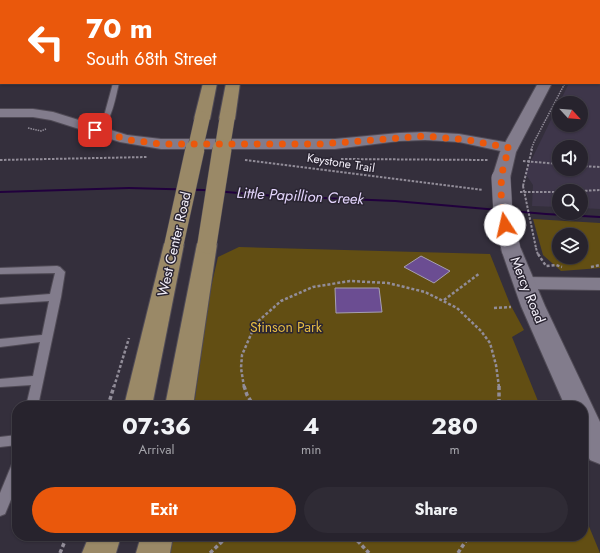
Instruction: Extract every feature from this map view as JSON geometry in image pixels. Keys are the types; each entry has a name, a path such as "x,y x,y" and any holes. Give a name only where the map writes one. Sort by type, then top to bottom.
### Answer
{"main road":[{"name":"West Center Road","path":"139,401 210,84"},
{"name":"West Center Road","path":"180,401 233,84"},
{"path":"506,162 545,84"},
{"name":"Mercy Road","path":"506,162 501,194 503,216 511,249 533,306 577,401"},
{"path":"588,426 600,452"},
{"path":"100,553 104,541"},
{"path":"153,553 156,541"}],"street":[{"path":"0,113 48,115 93,131 130,140 161,144 321,144 425,136 468,140 506,162"},
{"path":"525,283 600,284"}],"lane":[{"path":"93,131 101,126 106,116 116,84"},
{"path":"0,272 57,269 60,272 33,401"},
{"path":"0,301 56,297"},
{"path":"0,343 47,338"},
{"path":"0,383 38,380"},
{"path":"0,442 12,441"},
{"path":"2,501 12,479"}],"path":[{"path":"564,84 534,142 528,161 523,186 538,256 546,266 556,265 564,268"},
{"path":"0,160 150,158"},
{"name":"Keystone Trail","path":"263,159 240,159 316,168 388,179 485,190"},
{"path":"334,159 506,162 528,161 552,163"},
{"path":"588,166 600,167"},
{"path":"588,191 600,190"},
{"path":"516,192 552,192"},
{"path":"586,268 600,265"},
{"path":"444,300 480,273"},
{"path":"250,401 243,384 240,363 244,344 253,325 268,310 285,298 315,285 350,280 394,283 436,296 462,311 490,343 495,361 499,401"},
{"path":"494,308 513,307"},
{"path":"60,553 65,541"},
{"path":"210,553 223,541"},
{"path":"359,541 369,553"},
{"path":"458,553 466,541"}],"shaded area":[{"path":"568,84 600,84 600,209 588,208 588,184 552,184 552,207 532,206 533,185 525,173 552,117 552,132 588,132 588,96 562,96"}],"green space":[{"path":"533,219 600,223 600,268 561,271 553,264 588,264 588,228 552,228 552,263 543,255"},
{"name":"Stinson Park","path":"239,247 490,254 510,304 524,330 512,337 538,401 195,401 208,300 218,257"},
{"path":"588,524 600,553 169,553 171,541 588,541"}],"building":[{"path":"421,256 450,271 434,283 404,267"},
{"path":"335,288 379,288 382,312 336,313"}],"waterway":[{"name":"Little Papillion Creek","path":"0,192 129,188 203,190 275,196 395,201 546,214 600,217"}],"route":[{"path":"95,130 144,143 161,144 335,144 408,136 425,136 468,140 510,148 505,160 500,186 505,225"}]}
